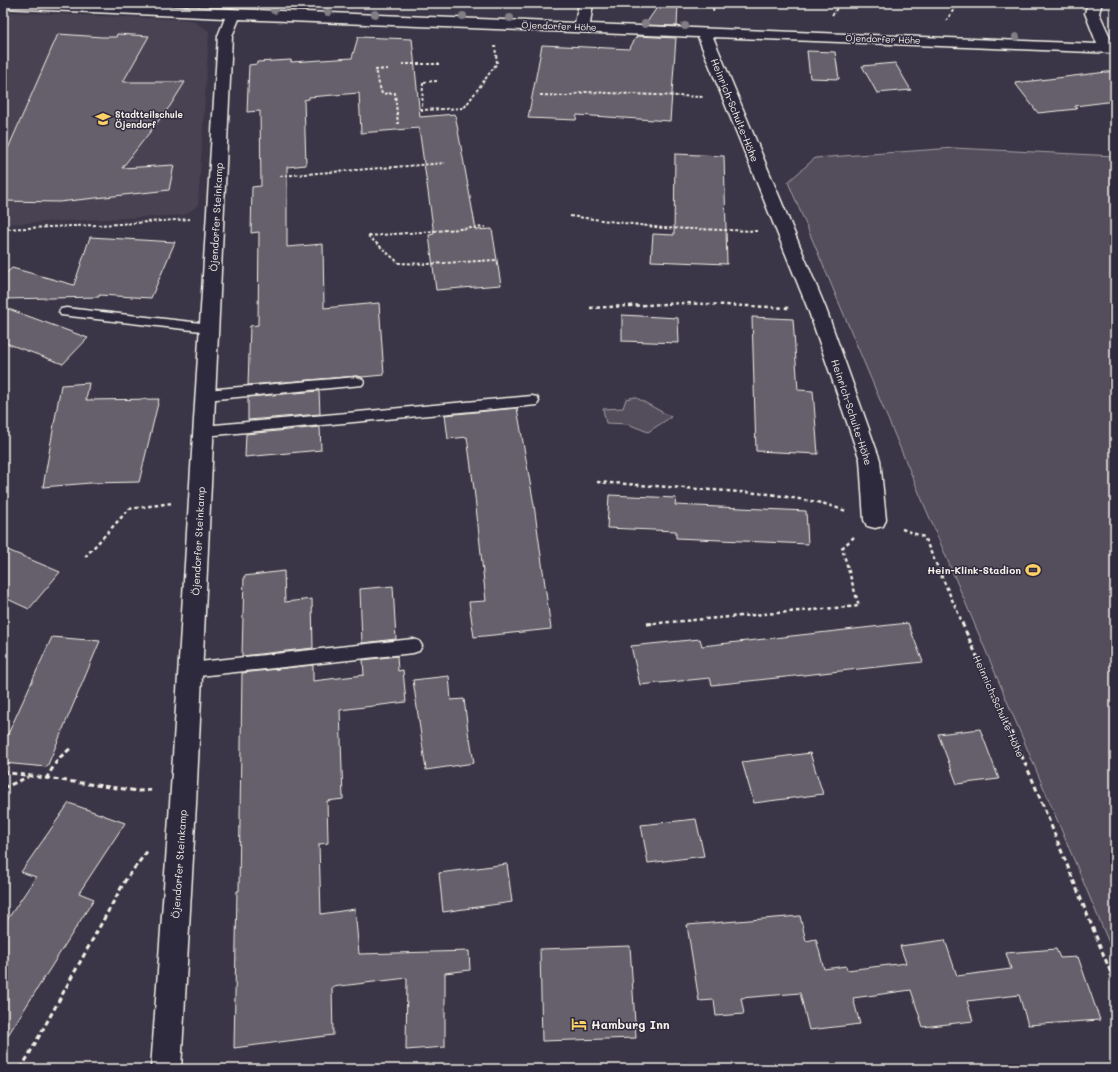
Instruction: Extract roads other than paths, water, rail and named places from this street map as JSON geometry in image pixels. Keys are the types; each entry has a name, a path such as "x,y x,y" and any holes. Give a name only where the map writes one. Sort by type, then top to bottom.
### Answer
{"street":[{"path":"184,12 198,3"},
{"path":"582,27 586,3"},
{"path":"1095,3 1092,13 1111,49"},
{"name":"Öjendorfer Höhe","path":"3,4 1111,49"},
{"name":"Öjendorfer Steinkamp","path":"166,1069 184,786 225,36 234,14"},
{"name":"Heinrich-Schulte-Höhe","path":"703,32 817,309 870,460 875,520"}],"lane":[{"path":"66,312 210,328"},
{"path":"206,396 356,382"},
{"path":"204,431 532,401"},
{"path":"190,670 413,646"}],"place":[{"name":"Stadtteilschule Öjendorf","path":"103,119"},
{"name":"Hein-Klink-Stadion","path":"1033,570"},
{"name":"Hamburg Inn","path":"579,1024"}]}
